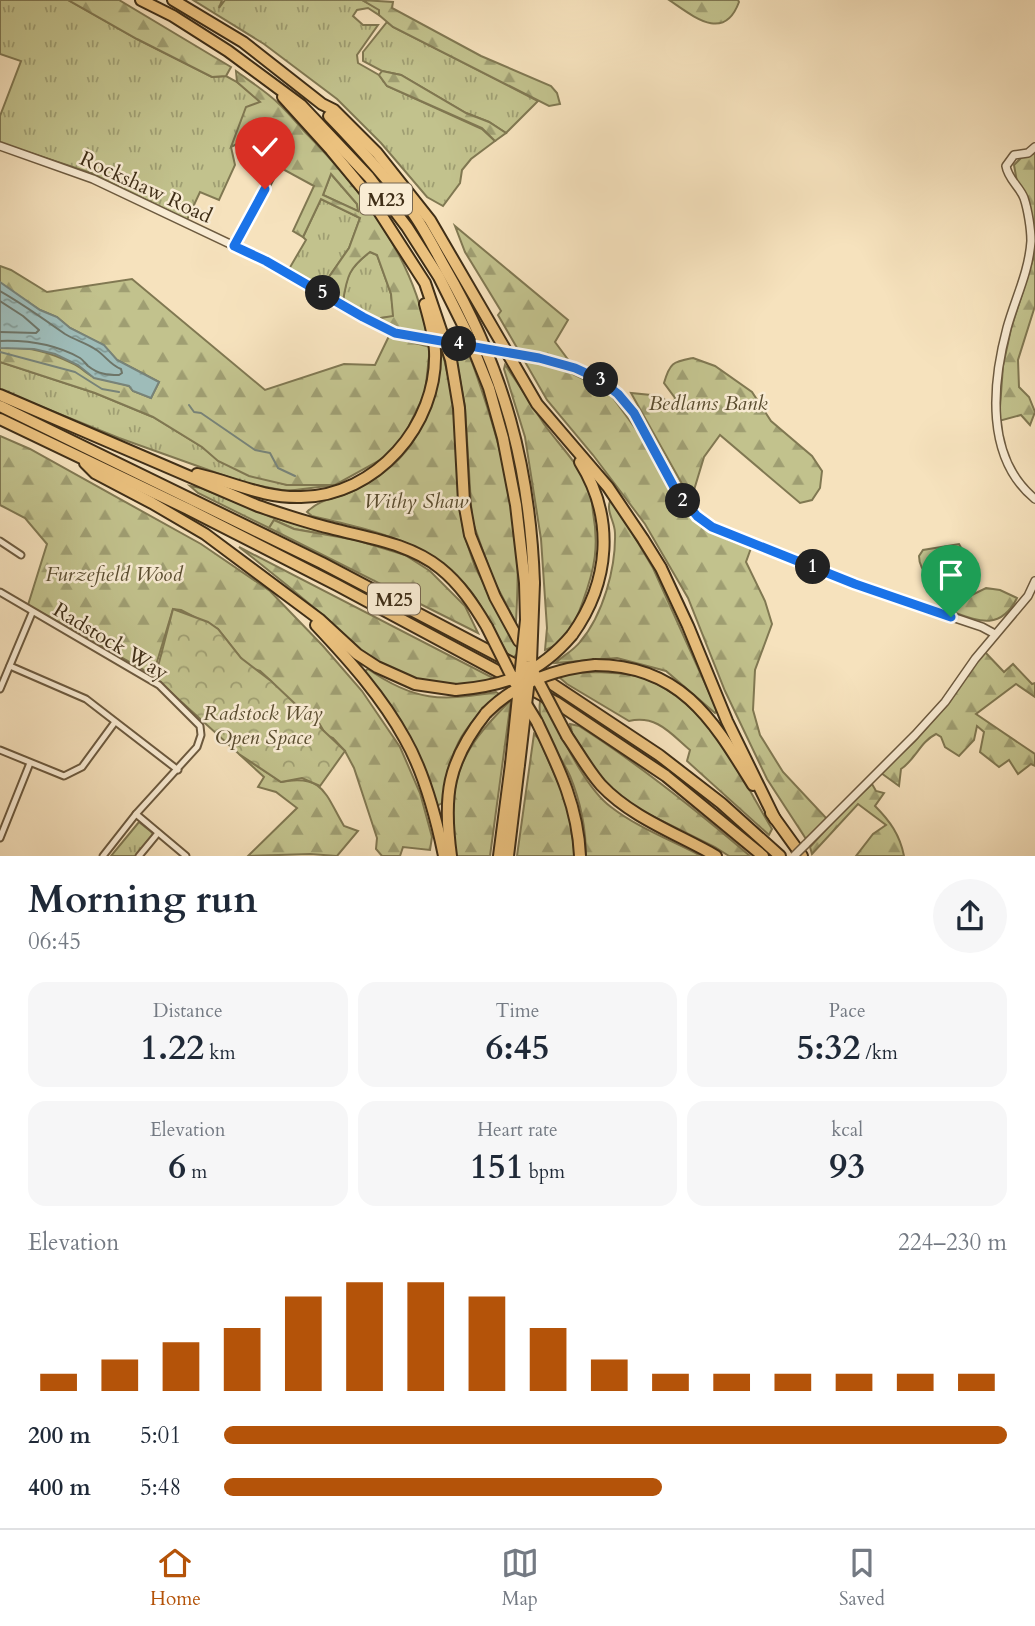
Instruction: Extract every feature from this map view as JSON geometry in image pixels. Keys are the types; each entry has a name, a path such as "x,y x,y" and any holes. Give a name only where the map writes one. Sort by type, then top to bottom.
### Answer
{"highway":[{"name":"M23","path":"141,0 173,16 228,51 301,105 369,177 407,227 439,277 489,388 503,438 530,583"},
{"name":"M23","path":"173,0 243,42 322,104 329,116 368,156 415,215 479,331 512,419 533,541 508,856"},
{"path":"274,87 369,196 425,283 451,360 459,408 464,502 470,534 492,591 567,736 593,775 620,802 647,820 716,856"},
{"path":"322,104 334,110 377,153 430,220 530,393 608,487 661,569 727,721 775,819"},
{"path":"177,472 200,475 260,494 303,497 343,490 364,480 383,466 400,449 423,412 434,368 432,329 415,271"},
{"path":"0,395 268,509 388,543 414,552 439,568 470,600 537,722 572,801 580,856"},
{"name":"M25","path":"0,406 322,563 552,684 659,755 721,803 780,856"},
{"name":"M25","path":"0,419 374,604 557,703 666,776 763,856"},
{"path":"78,456 95,473 205,534 319,619 357,654 377,667 415,684 456,690 484,688 513,680 538,667 559,651 587,612 598,587 605,538 599,499 575,450"},
{"path":"304,609 351,662 406,740 423,780 444,856"},
{"path":"451,856 447,823 448,788 462,748 486,713 508,694 538,677 594,665 614,666 665,681 703,710 721,732 775,819 804,850"},
{"name":"M23","path":"499,856 515,765"}],"street":[{"name":"Rockshaw Road","path":"0,146 93,179 266,261 395,333 539,358 587,373 618,394 634,413 675,489 697,516 712,527 855,584 982,627 995,634"},
{"path":"1035,147 1028,153 1014,155 1006,166 1007,172 1024,197 1031,238 1026,270 1007,328 1000,363 996,423 1009,465 1035,499"},
{"path":"234,246 271,177"},
{"path":"0,541 21,555"},
{"path":"794,856 804,850 945,702 995,634 1031,598 1035,581"},
{"name":"Radstock Way","path":"0,592 159,685 200,726 201,735 197,747 136,814 103,856"},
{"path":"0,689 32,613"},
{"path":"10,666 86,699 178,770"},
{"path":"0,750 64,776 82,767 115,722"},
{"path":"0,838 30,763"},
{"path":"136,814 186,856"},
{"path":"139,856 158,833"}],"green space":[{"path":"0,0 68,0 212,77 226,76 261,102 231,147 235,165 219,200 200,192 187,220 91,173 0,143 0,116 21,61 0,54"},
{"path":"68,0 119,0 231,67 226,76 212,77"},
{"path":"193,0 222,0 219,8 225,0 362,0 380,10 379,15 368,8 357,10 353,16 363,25 378,25 357,55 358,63 379,75 387,86 482,129 495,141 471,159 462,170 460,183 443,206 427,197 381,143 337,99 264,44"},
{"path":"362,0 393,2 392,8 481,56 551,86 557,93 560,104 549,106 393,27 379,15 379,10"},
{"path":"669,0 739,2 733,14 717,24 688,13"},
{"path":"387,22 538,101 506,133 401,75 382,71 363,61 363,52"},
{"path":"236,71 279,104 364,200 397,251 410,279 427,336 407,332 379,321 381,318 393,316 391,294 377,255 370,252 353,268 343,301 322,287 349,248 360,218 321,199 303,237 293,231 314,186 237,144 231,147 246,107 260,102 237,82","holes":["331,174 357,204 358,211 323,195"]},
{"path":"382,71 401,75 506,133 495,141 482,128 387,86 379,75"},
{"path":"1035,153 1035,232 1028,198 1017,182 1014,165 1023,156"},
{"path":"331,174 357,204 359,212 323,195"},
{"path":"321,199 360,218 349,248 322,287 289,269 306,240 303,237"},
{"path":"455,226 568,320 555,342 569,361 571,373 608,391 638,432 676,502 705,528 751,548 746,562 765,601 772,624 755,670 753,710 760,735 783,772 827,819 806,839 767,779 725,691 688,598 645,524 547,400 498,315 501,311 465,252"},
{"path":"1035,232 1035,306 1018,360 1019,387 1029,397 1035,412 1030,425 1021,415 999,421 1003,366 1011,329 1033,259"},
{"path":"370,252 377,255 391,294 394,317 381,318 379,321 343,301 350,273"},
{"path":"0,266 47,292 132,279 265,390 344,364 375,365 389,336 430,347 425,393 404,436 384,458 335,485 287,485 249,476 218,461 202,447 153,417 95,393 0,362 0,348 38,351 74,364 92,376 129,386 133,391 151,398 159,382 117,360 103,345 70,328 57,317 40,310 0,283"},
{"name":"Withy Shaw","path":"440,350 454,402 459,502 464,534 475,567 516,644 518,653 511,660 473,594 440,562 421,550 379,533 312,516 307,512 323,501 349,493 378,477 408,449 425,415"},
{"path":"455,352 469,354 493,425 505,473 517,547 516,623 493,579 472,520 465,407"},
{"name":"Bedlams Bank","path":"693,358 715,366 752,392 771,421 812,456 822,471 820,488 812,500 800,503 720,435 704,457 691,500 631,393 661,396 672,407 675,398 664,383 668,371 677,362"},
{"path":"0,362 95,393 153,417 221,462 287,485 335,485 287,491 245,483 119,438 0,390"},
{"path":"505,365 544,424 581,472 592,498 596,546 587,589 570,630 553,647 545,650 547,628 541,539 525,437"},
{"name":"Furzefield Wood","path":"0,436 30,449 201,544 270,591 362,691 400,747 420,793 432,837 430,850 403,847 400,856 382,856 376,849 377,838 354,768 345,751 333,738 326,735 319,723 292,704 260,671 251,668 218,629 181,610 173,609 153,675 28,605 47,544 25,518 0,505"},
{"path":"190,486 271,517 356,540 294,529 274,520 269,528 198,493"},
{"path":"610,501 615,504 653,568 717,710 715,713 666,671 617,658 555,663 575,648 588,631 607,590 615,547"},
{"path":"274,520 294,529 356,540 405,555 430,571 465,606 478,633 269,528"},
{"path":"959,544 968,570 964,580 951,590 925,573 919,556 923,550"},
{"path":"239,547 497,680 463,686 445,685 428,683 395,672 360,649"},
{"path":"986,588 1000,590 1017,598 1010,609 994,620 966,617 945,609 949,603 959,606 962,596 968,597"},
{"name":"Radstock Way Open Space","path":"173,609 208,622 218,629 241,658 271,681 345,751 320,786 302,778 281,782 239,754 155,678"},
{"path":"984,651 1004,672 1013,664 1032,684 1035,683 1035,697 1016,684 976,714 1035,754 1035,766 1031,764 1018,774 1009,760 999,767 980,752 984,732 977,726 974,740 959,756 945,747 941,737 936,734 931,737 901,769 899,786 881,773 915,741 948,704"},
{"path":"368,669 400,688 429,696 444,698 496,692 499,694 474,719 458,742 449,768 442,803 437,806 397,719 365,671"},
{"path":"566,673 629,674 646,679 668,690 688,705 705,723 734,764 772,829 769,835 687,761 690,750 669,732 648,721 629,721 559,677"},
{"path":"511,700 490,856 456,856 453,807 460,770 478,736"},
{"path":"540,702 545,703 574,759 601,798 632,821 701,856 586,856 584,826 577,796 570,776 545,731"},
{"path":"570,724 579,726 645,772 750,856 729,856 636,808 604,784 572,733"},
{"path":"534,734 539,739 568,805 575,856 517,856"},
{"path":"239,754 281,782 295,780 315,784 327,796 344,826 358,831 337,856 248,856 297,808 276,792 258,787 264,777"},
{"path":"872,784 876,791 884,793 875,806 894,829 904,856 856,856 873,834 886,825 858,804 812,854 810,847"},
{"path":"139,822 154,834 136,856 111,856"}],"water":[{"path":"0,282 40,310 104,345 117,360 159,382 151,398 133,391 129,386 94,378 78,365 55,354 34,349 0,348"}],"waterway":[{"path":"0,352 75,372 102,389 119,392"},
{"path":"189,405 194,412 201,413 255,450 270,453 278,468 295,476"}],"route":[{"path":"265,189 234,246 395,333 539,358 575,368 599,379 626,402 647,434 675,489 697,516 712,527 855,584 951,617"}]}
